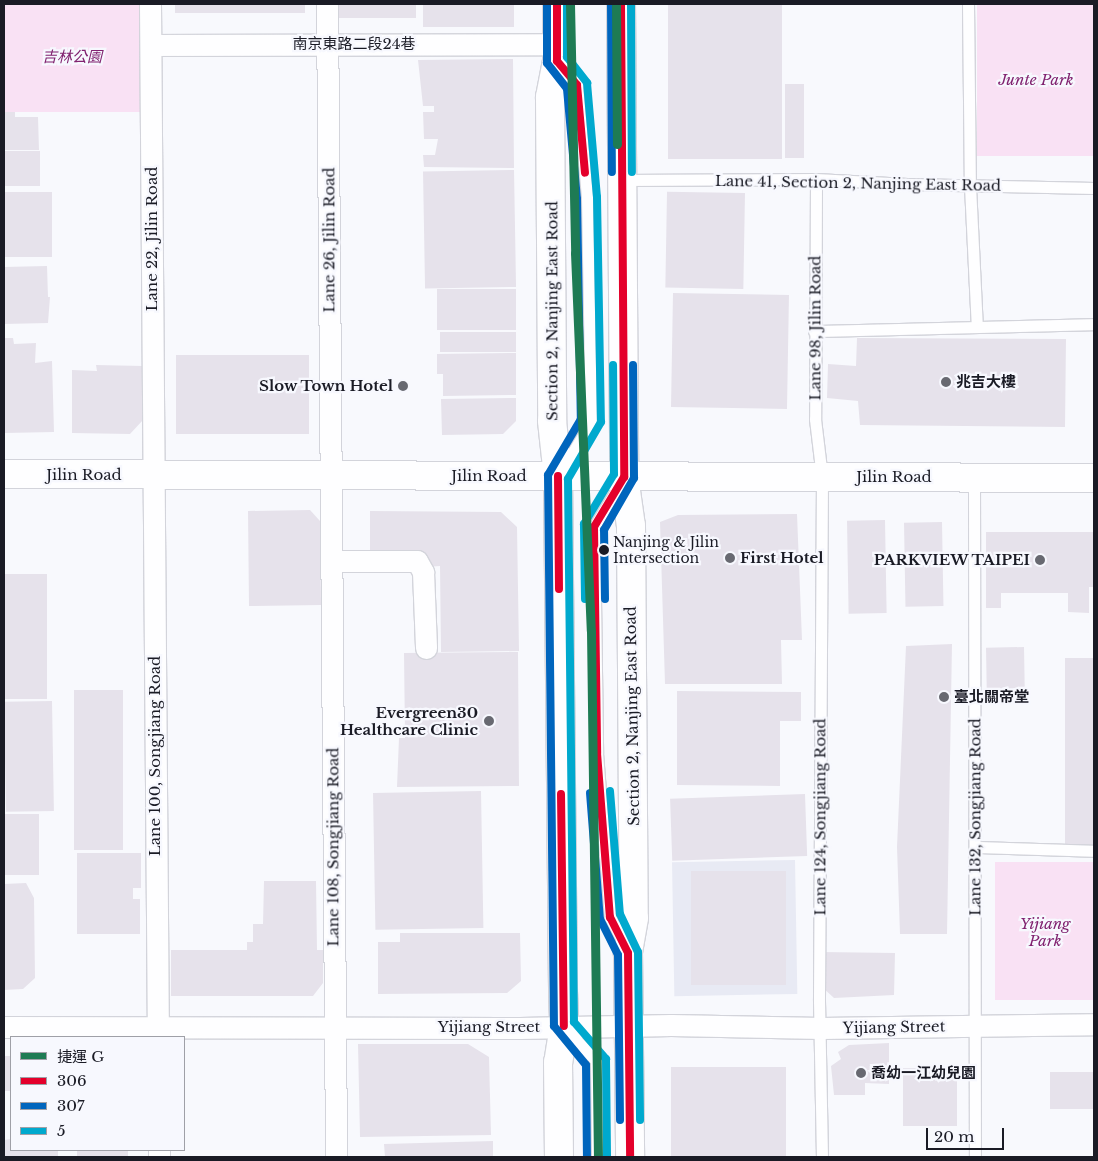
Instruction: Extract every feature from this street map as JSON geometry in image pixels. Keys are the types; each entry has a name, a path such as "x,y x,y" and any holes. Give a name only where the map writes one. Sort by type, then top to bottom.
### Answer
{"main road":[{"name":"Section 2, Nanjing East Road","path":"557,4 557,52 550,107 552,422 558,476 564,1026 558,1062 559,1157"},
{"name":"Section 2, Nanjing East Road","path":"621,4 624,476 631,526 634,898 628,953 630,1157"},
{"name":"Jilin Road","path":"4,474 1094,478"}],"street":[{"name":"Lane 22, Jilin Road","path":"150,4 153,475"},
{"name":"Lane 26, Jilin Road","path":"327,4 331,476"},
{"name":"南京東路二段24巷","path":"151,44 327,44 557,52"},
{"name":"Lane 100, Songjiang Road","path":"153,475 157,1032"},
{"name":"Lane 108, Songjiang Road","path":"331,476 336,1157"},
{"path":"331,561 416,561 423,572 426,648"},
{"name":"Yijiang Street","path":"4,1026 157,1032 335,1027 629,1025 821,1028 1094,1024"}],"lane":[{"path":"968,4 970,186 977,327"},
{"path":"557,52 576,85 588,198 591,422 558,476"},
{"name":"Lane 41, Section 2, Nanjing East Road","path":"622,180 816,178 970,186 1094,188"},
{"name":"Lane 98, Jilin Road","path":"816,178 814,331 816,419 822,477"},
{"path":"814,331 1094,324"},
{"path":"624,476 594,527 598,763 610,917 628,953"},
{"name":"Lane 124, Songjiang Road","path":"822,477 822,1157"},
{"name":"Lane 132, Songjiang Road","path":"974,477 976,1157"},
{"path":"976,846 1094,851"},
{"path":"564,1026 596,1061 597,1157"}],"shaded area":[{"path":"795,860 797,994 674,996 672,862"}],"green space":[{"name":"吉林公園","path":"4,4 140,4 140,112 4,112"},
{"name":"Junte Park","path":"977,4 1094,4 1094,156 977,156"},
{"name":"Yijiang Park","path":"995,862 1094,862 1094,1000 995,1000"}],"building":[{"path":"175,4 305,4 305,13 175,13"},
{"path":"339,4 416,4 416,18 339,18"},
{"path":"423,4 514,4 514,27 423,27"},
{"path":"668,4 782,4 782,159 668,159"},
{"path":"513,59 514,168 424,167 423,155 435,155 438,139 424,139 423,112 434,112 434,106 423,106 418,60"},
{"path":"785,84 804,84 804,158 785,158"},
{"path":"4,112 15,112 15,117 38,117 39,150 4,150"},
{"path":"4,151 40,151 40,186 4,186"},
{"path":"514,170 516,287 425,289 423,172"},
{"path":"4,192 52,192 52,257 4,257"},
{"path":"667,192 745,193 743,289 665,288"},
{"path":"47,266 48,297 50,297 48,323 4,324 4,267"},
{"path":"437,289 516,289 516,330 437,330"},
{"path":"673,293 789,295 787,409 671,407"},
{"path":"440,332 516,332 516,352 440,352"},
{"path":"4,338 13,338 14,344 36,343 35,363 52,361 54,432 5,433"},
{"name":"兆吉大樓","path":"857,338 1066,339 1065,427 860,425 858,401 827,398 828,364 856,366"},
{"path":"516,353 516,395 443,396 443,374 437,374 437,354"},
{"path":"176,355 309,355 309,434 176,434"},
{"path":"96,365 143,366 143,420 130,434 72,433 72,370 97,371"},
{"path":"516,398 516,421 503,434 442,435 441,399"},
{"path":"310,510 320,521 321,605 249,606 248,511"},
{"path":"370,511 501,512 517,527 519,651 441,652 440,566 426,567 426,556 370,556"},
{"path":"797,514 802,640 781,640 782,684 665,684 660,522 678,515"},
{"path":"885,520 887,613 849,614 847,521"},
{"path":"942,522 943,606 905,607 904,523"},
{"name":"PARKVIEW TAIPEI","path":"986,532 1094,532 1094,587 1089,587 1089,613 1068,612 1068,593 1001,593 1001,608 986,608"},
{"path":"4,574 47,574 47,699 4,699"},
{"path":"952,644 947,934 900,934 897,847 906,646"},
{"path":"1024,647 1025,691 987,692 986,648"},
{"path":"518,652 519,786 397,787 399,738 405,738 404,653"},
{"path":"1065,658 1094,658 1094,855 1065,855"},
{"path":"74,690 123,690 123,850 74,850"},
{"path":"677,691 801,692 801,721 780,721 780,786 677,785"},
{"path":"52,701 54,811 6,812 4,702"},
{"path":"481,791 483,928 375,930 373,793"},
{"path":"805,794 807,856 672,861 670,799"},
{"path":"4,814 39,814 39,875 4,875"},
{"path":"77,853 141,853 141,888 133,888 133,899 140,899 140,934 77,934"},
{"path":"691,871 786,871 786,985 691,985"},
{"path":"264,881 316,881 317,950 323,950 323,983 313,996 171,996 171,950 247,950 247,942 253,942 253,924 263,924"},
{"path":"26,883 34,898 35,978 23,989 4,990 4,884"},
{"path":"400,933 520,933 521,981 507,993 378,994 378,942 400,942"},
{"path":"822,952 895,953 894,995 834,998 822,987"},
{"name":"喬幼一江幼兒園","path":"889,1043 889,1084 865,1083 865,1095 834,1095 831,1066 841,1059 838,1052 849,1045"},
{"path":"358,1044 468,1044 489,1057 491,1135 360,1137"},
{"path":"4,1056 10,1056 10,1091 4,1091"},
{"path":"671,1067 786,1067 786,1157 671,1157"},
{"path":"903,1068 957,1068 957,1126 903,1126"},
{"path":"1050,1072 1094,1072 1094,1109 1050,1109"},
{"path":"10,1139 10,1151 58,1151 58,1157 4,1157 4,1140"},
{"path":"493,1141 493,1157 385,1157 384,1144"},
{"path":"77,1151 128,1151 128,1157 77,1157"}],"metro line":[{"name":"G","path":"570,4 575,253 591,631 598,1157"},
{"name":"G","path":"616,4 617,144"}],"transit line":[{"name":"307","path":"547,4 547,63 567,89 577,199 581,419 548,475 554,1026 586,1065 587,1157"},
{"name":"306","path":"557,4 557,61"},
{"name":"5","path":"567,4 567,57 587,83 597,197 601,422 568,479 574,1022 606,1059 607,1157"},
{"name":"307","path":"611,4 612,172"},
{"name":"306","path":"621,4 624,477"},
{"name":"5","path":"631,4 632,172"},
{"name":"306","path":"557,61 577,85 585,173"},
{"name":"5","path":"585,599 584,524 614,474 613,365"},
{"name":"307","path":"605,599 604,530 634,478 633,365"},
{"name":"306","path":"558,476 559,589"},
{"name":"306","path":"624,477 594,527 597,753 610,917 628,953 630,1157"},
{"name":"5","path":"610,791 620,914 638,952 640,1120"},
{"name":"307","path":"590,793 600,919 618,955 620,1120"},
{"name":"306","path":"561,794 564,1026"}],"place":[{"name":"兆吉大樓","path":"946,382"},
{"name":"Slow Town Hotel","path":"403,386"},
{"name":"Nanjing & Jilin Intersection","path":"604,550"},
{"name":"First Hotel","path":"730,558"},
{"name":"PARKVIEW TAIPEI","path":"1040,560"},
{"name":"臺北關帝堂","path":"944,697"},
{"name":"Evergreen30 Healthcare Clinic","path":"489,721"},
{"name":"喬幼一江幼兒園","path":"861,1073"}]}
